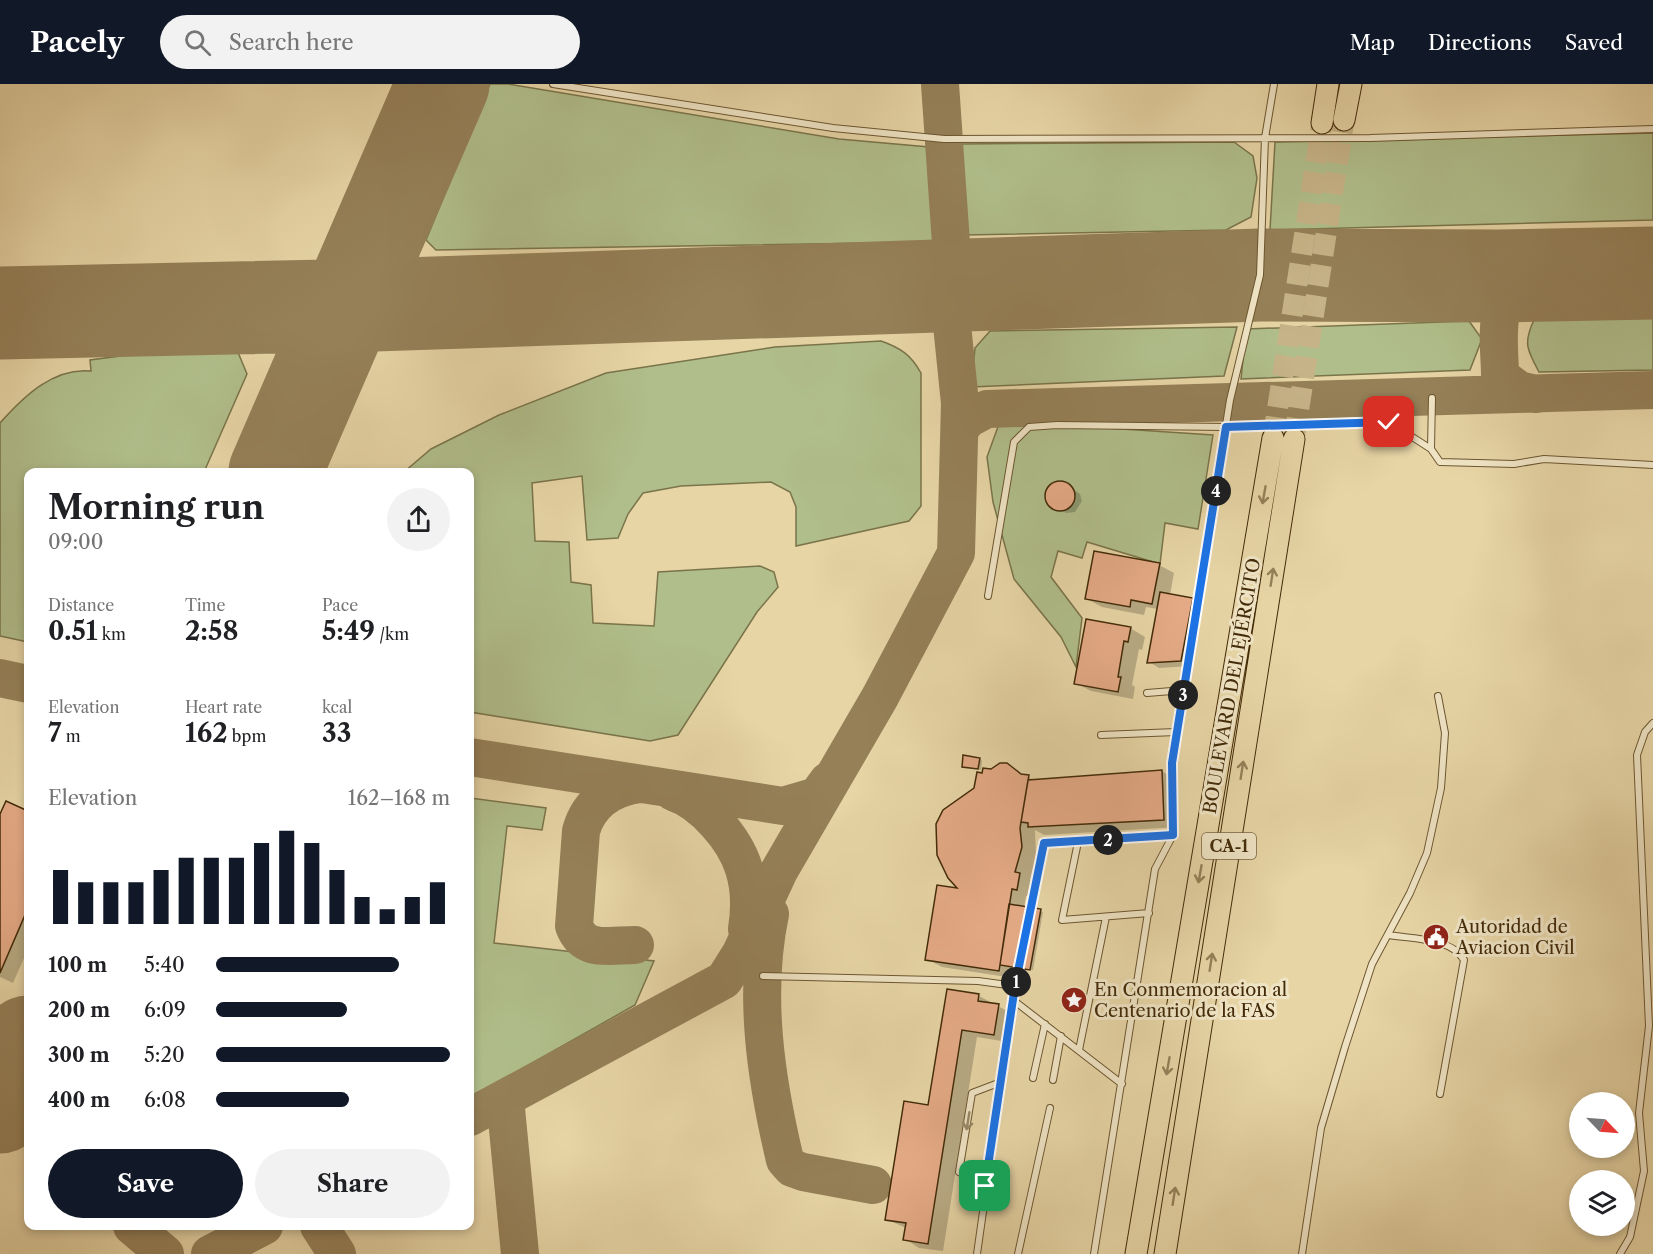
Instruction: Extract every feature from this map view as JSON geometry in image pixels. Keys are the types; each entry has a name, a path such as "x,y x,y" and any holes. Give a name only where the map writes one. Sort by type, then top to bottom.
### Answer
{"highway":[{"path":"1322,123 1328,84"},
{"path":"1344,120 1351,84"},
{"name":"BOULEVARD DEL EJÉRCITO","path":"1136,1254 1284,438 1165,1254"}],"lane":[{"path":"553,84 833,128 944,139 1370,138 1653,129"},
{"path":"1094,1254 1155,869 1173,835 1172,763 1176,732 1226,427 1260,275 1264,138 1274,84"},
{"path":"1431,449 1432,398"},
{"path":"988,596 1014,442 1029,427 1057,425 1226,427 1389,422 1431,449 1440,462 1514,464 1544,459 1653,465"},
{"path":"1147,693 1184,690"},
{"path":"1302,1254 1321,1128 1372,964 1389,935 1427,853 1436,810 1445,732 1438,696"},
{"path":"1620,1254 1630,1237 1644,1171 1640,1113 1651,1026 1637,755 1645,732 1653,723"},
{"path":"1101,735 1176,732"},
{"path":"977,1254 1015,986 1044,843 1173,835"},
{"path":"1078,842 1062,920 1149,913"},
{"path":"1079,1050 1106,917"},
{"path":"1389,935 1444,945 1458,950 1464,960 1440,1094"},
{"path":"763,976 978,981 1015,986"},
{"path":"1013,1000 1122,1084"},
{"path":"1033,1078 1045,1024"},
{"path":"1053,1080 1061,1036"},
{"path":"985,1186 959,1172 972,1093 1000,1082"},
{"path":"1018,1254 1050,1108"}],"green space":[{"path":"490,84 508,84 839,139 929,147 934,242 436,250 426,240"},
{"path":"1653,133 1653,220 1270,230 1275,142"},
{"path":"1234,142 1253,156 1257,178 1251,217 1226,230 963,235 957,144"},
{"path":"1653,317 1653,370 1539,372 1529,352 1528,335 1534,320"},
{"path":"1469,321 1482,339 1470,370 1241,379 1246,329"},
{"path":"1237,327 1224,376 971,387 975,348 990,331"},
{"path":"881,341 894,346 913,361 921,373 921,506 909,521 796,546 796,507 790,492 771,482 681,486 643,493 628,514 618,538 587,540 582,476 532,483 535,541 569,542 571,582 591,585 593,623 654,626 658,572 760,566 774,572 778,587 757,612 678,735 650,741 474,713 474,468 409,468 431,449 499,415 606,373 775,347"},
{"path":"212,344 237,350 247,374 206,468 24,468 24,641 0,636 0,423 41,385 65,374 91,371 90,360"},
{"path":"1000,421 1213,435 1198,529 1165,523 1160,564 1087,542 1082,558 1058,551 1051,577 1082,618 1076,667 1061,637 1014,579 993,502 987,457"},
{"path":"474,799 546,808 542,830 507,826 494,943 654,961 635,1005 474,1096"}],"building":[{"path":"1060,481 1066,482 1074,490 1074,502 1066,510 1060,511 1054,510 1046,502 1045,496 1046,490 1054,482"},
{"path":"1094,551 1160,563 1152,604 1131,600 1130,607 1085,599"},
{"path":"1160,592 1193,598 1181,661 1147,663"},
{"path":"1086,619 1131,627 1128,642 1124,641 1118,692 1074,684"},
{"path":"963,755 980,758 978,769 962,767"},
{"path":"1000,763 1007,763 1021,774 1029,775 1020,828 1022,847 1015,872 1020,873 1017,890 1012,889 999,971 925,960 937,885 957,888 948,878 937,855 936,824 943,810 974,788 977,772 982,773 983,768 991,769"},
{"path":"1162,770 1164,820 1028,827 1028,823 1021,822 1028,780"},
{"path":"6,801 24,809 24,917 0,973 0,814"},
{"path":"1009,904 1041,909 1030,970 1000,965"},
{"path":"947,989 979,994 978,1001 999,1004 994,1035 962,1030 928,1244 903,1240 906,1223 885,1220 904,1101 928,1105"}],"taxiway":[{"path":"940,84 954,287"},
{"path":"1536,394 1519,390 1500,376 1500,319 1508,294 1518,285 1535,277 1563,275"},
{"path":"1444,276 1470,284 1483,292 1499,314"},
{"path":"952,325 958,309 967,298 995,286"},
{"path":"474,1115 724,980 741,953 779,871 880,697 956,553 960,403 952,325 939,302 904,288"},
{"path":"328,350 349,322 375,305"},
{"path":"293,307 313,318 324,334 328,350"},
{"path":"960,429 968,419 987,409 1653,390"},
{"path":"0,678 24,683"},
{"path":"474,758 783,806 817,796 828,781"},
{"path":"635,945 598,946 591,944 578,935 574,926 581,831 585,821 596,804 603,798 620,789 640,784"},
{"path":"673,792 706,813 725,834 740,857 747,884 749,907 747,929"},
{"path":"770,914 762,975 762,1006 767,1068 785,1160 792,1168 803,1172 873,1185"},
{"path":"11,1083 14,1103 24,1119"},
{"path":"505,1098 520,1254"},
{"path":"137,1230 165,1254"},
{"path":"210,1254 256,1230"},
{"path":"322,1230 337,1254"}],"runway":[{"path":"277,468 443,84"},
{"path":"0,313 375,305 1260,275 1498,276 1653,273"},
{"path":"0,1107 24,1051"}],"tunnel":[{"path":"1294,439 1344,120"},
{"path":"1273,438 1322,123"}],"place":[{"name":"Autoridad de Aviacion Civil","path":"1436,937"},
{"name":"En Conmemoracion al Centenario de la FAS","path":"1074,1000"}],"route":[{"path":"985,1186 1015,986 1044,843 1173,835 1172,763 1226,427 1389,422"}]}
